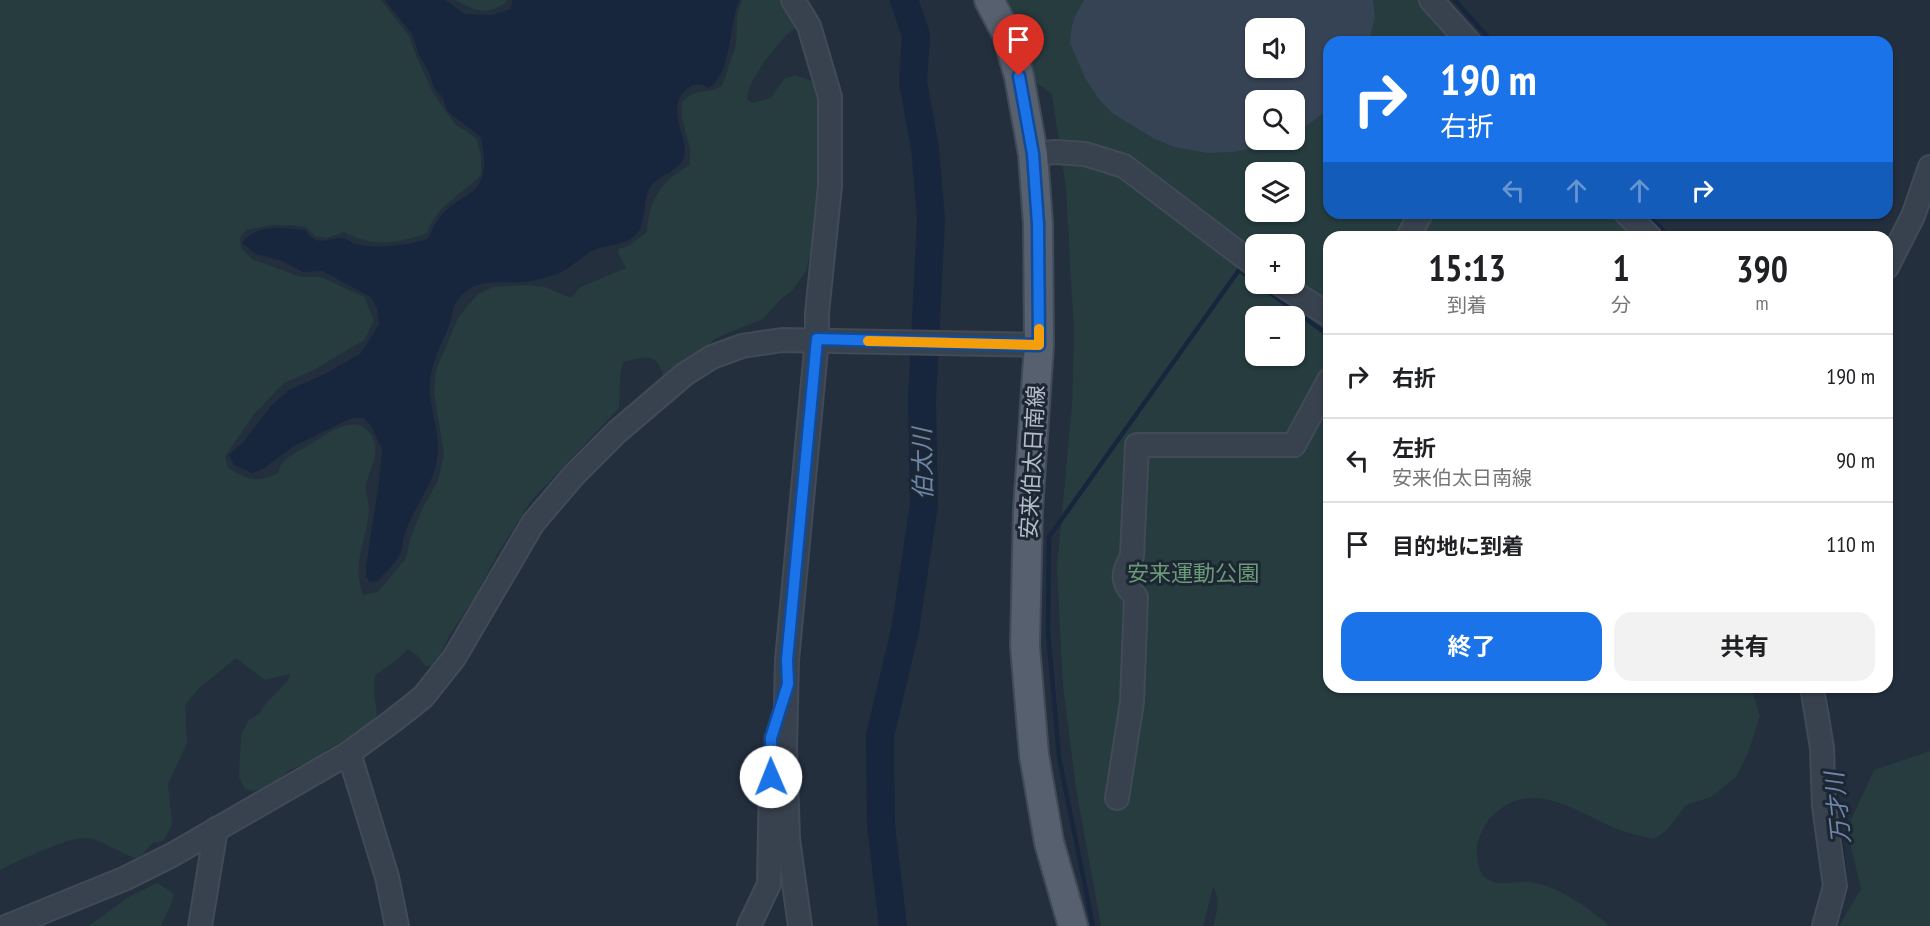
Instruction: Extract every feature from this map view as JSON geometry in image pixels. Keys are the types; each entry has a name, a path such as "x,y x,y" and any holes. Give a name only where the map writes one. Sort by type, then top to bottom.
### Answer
{"main road":[{"name":"安来伯太日南線","path":"989,0 1007,34 1019,76 1033,154 1038,224 1039,345 1028,510 1026,667 1034,755 1049,842 1073,926"}],"street":[{"path":"793,0 809,26 830,97 830,186 817,313 822,340 787,660 785,747 788,839 800,926"},
{"path":"1431,0 1464,36"},
{"path":"1033,154 1055,152 1085,154 1124,166 1245,258"},
{"path":"1893,255 1913,216 1930,167"},
{"path":"1632,219 1644,231"},
{"path":"1296,294 1323,311"},
{"path":"8,926 126,878 172,855 349,753 423,697 454,658 533,523 574,475 617,432 685,374 712,357 742,346 782,340 1039,345"},
{"path":"1117,798 1131,702 1136,597 1126,585 1124,572 1132,556 1137,445 1294,445 1323,391"},
{"path":"749,926 769,884 771,738 788,684"},
{"path":"1813,693 1822,748 1824,806 1834,886 1824,926"},
{"path":"349,753 387,877 397,926"},
{"path":"200,926 216,829"}],"green space":[{"path":"0,0 381,0 409,36 432,91 442,106 455,124 476,138 481,155 481,175 443,208 427,233 398,241 374,242 344,232 327,238 315,236 306,227 272,225 246,230 240,238 241,248 252,259 301,277 321,277 364,297 374,320 364,340 312,371 284,383 255,413 225,456 228,468 234,472 252,479 264,478 278,473 280,467 291,455 331,431 347,425 355,425 362,426 368,431 374,439 375,452 366,487 368,521 359,562 363,595 378,592 406,558 422,509 438,481 444,454 434,392 436,370 459,316 478,294 493,287 525,285 545,287 571,298 581,287 626,268 618,249 629,246 647,232 650,211 663,185 689,166 690,150 683,120 682,102 698,92 722,86 736,45 737,15 742,0 786,0 796,27 782,40 759,70 747,99 752,103 771,98 784,79 795,75 815,82 821,96 823,162 816,231 806,271 792,291 782,298 763,319 716,338 664,380 659,364 655,360 644,357 623,362 619,408 531,501 497,555 473,600 449,636 436,664 426,667 418,656 408,649 397,660 375,675 374,693 377,715 363,731 290,770 271,785 252,791 245,789 239,777 241,735 249,720 259,714 267,702 287,682 290,674 265,680 236,658 198,689 185,705 187,743 168,784 172,825 163,841 152,843 139,859 93,839 79,838 44,850 0,870"},
{"path":"455,0 506,0 505,3 485,11 474,9"},
{"name":"安来運動公園","path":"1002,0 1447,0 1480,36 1323,36 1323,219 1620,219 1634,231 1323,231 1323,693 1753,693 1760,716 1748,753 1736,777 1711,797 1686,805 1667,830 1654,839 1615,828 1551,800 1536,798 1521,799 1507,805 1486,823 1477,849 1479,868 1485,878 1499,883 1530,882 1552,888 1592,911 1609,926 1213,926 1218,901 1213,887 1203,926 1101,926 1076,788 1063,686 1057,568 1072,405 1074,333 1066,189 1052,94 1026,75"},
{"path":"1930,751 1930,926 1839,926 1861,889 1847,829 1874,770"},
{"path":"157,883 173,893 173,900 161,926 89,926 127,898"}],"water":[{"path":"385,0 445,0 465,14 492,15 511,9 512,0 739,0 726,60 716,81 709,88 691,86 680,96 677,115 684,144 683,160 676,168 652,184 646,200 641,228 634,237 592,251 554,275 527,282 496,282 479,285 464,293 457,301 430,377 430,395 438,449 434,473 408,525 398,558 377,581 370,582 366,577 366,567 382,449 370,424 363,418 353,418 343,422 292,447 263,469 252,473 234,465 229,455 244,441 272,405 289,390 325,374 361,353 379,324 377,308 371,297 322,271 303,272 282,261 256,254 242,243 255,232 270,228 305,230 318,241 343,238 356,244 373,247 428,239 442,214 451,205 473,191 481,179 484,166 481,137 448,112 442,96 435,89 419,55 412,34"}],"building":[{"path":"1084,0 1373,0 1375,17 1370,36 1323,36 1323,113 1305,127 1305,90 1245,90 1245,150 1232,152 1207,153 1174,147 1153,138 1112,113 1098,98 1085,78 1070,43 1074,18"}],"waterway":[{"name":"伯太川","path":"893,926 881,825 880,736 905,630 924,505 922,400 931,219 925,148 913,82 916,35 904,0"},
{"name":"万才川","path":"1455,0 1487,36"},
{"name":"万才川","path":"1652,219 1664,231"},
{"path":"1093,926 1059,757 1048,632 1049,537 1239,270 1245,274"},
{"path":"1272,294 1323,331"},
{"name":"万才川","path":"1825,693 1827,711"},
{"name":"万才川","path":"1833,764 1846,888 1843,898"}],"slow traffic":[{"path":"868,341 1039,345 1039,329"}],"route":[{"path":"771,777 771,738 788,684 787,660 817,339 1039,345 1038,224 1033,154 1019,76"}]}
